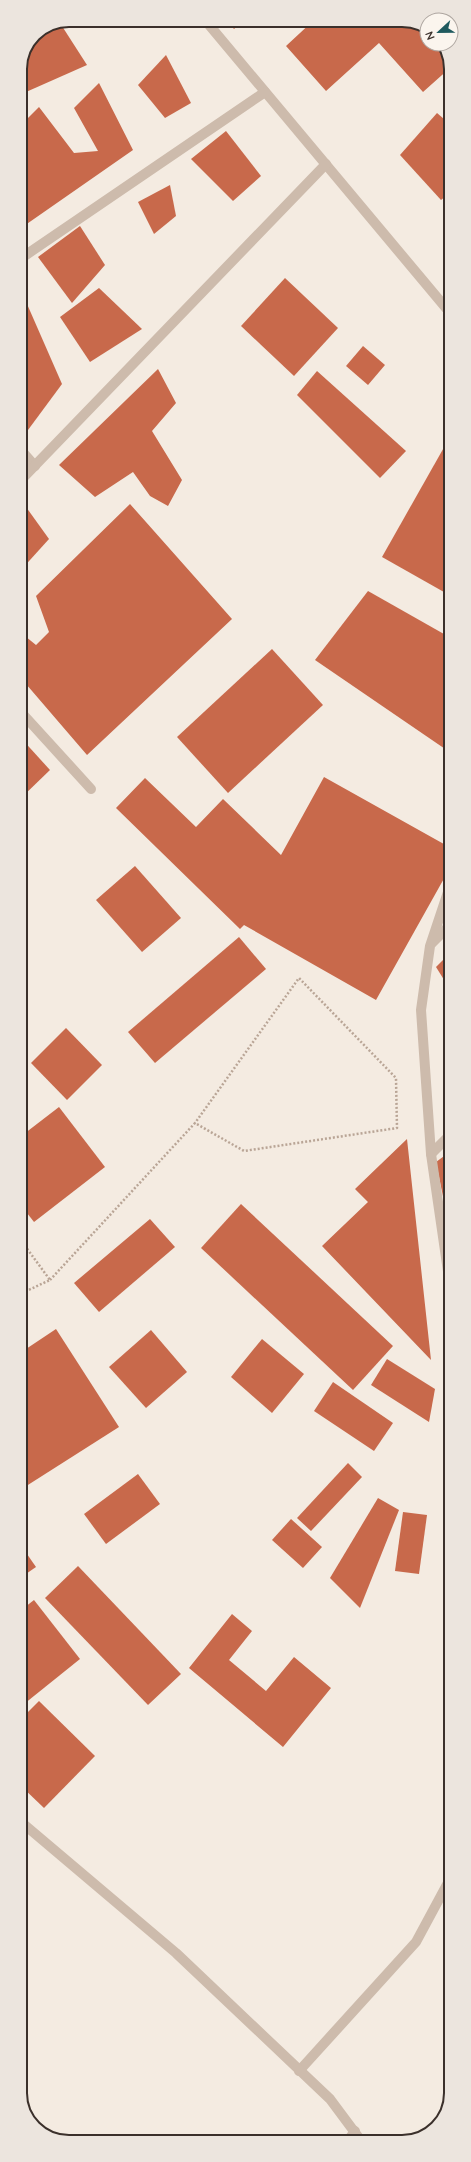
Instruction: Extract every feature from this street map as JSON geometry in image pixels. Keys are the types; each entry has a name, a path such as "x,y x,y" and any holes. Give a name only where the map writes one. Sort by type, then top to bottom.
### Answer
{"street":[{"path":"211,27 444,306"},
{"path":"27,254 265,92"},
{"path":"27,474 326,164"},
{"path":"27,457 35,466"},
{"path":"27,719 91,789"},
{"path":"444,903 430,946 421,1010 431,1154 444,1244"},
{"path":"430,946 444,931"},
{"path":"431,1154 444,1141"},
{"path":"27,1827 176,1953 330,2099 358,2135"},
{"path":"299,2071 416,1942 444,1890"},
{"path":"352,2135 355,2131"}],"path":[{"path":"27,1291 50,1280 195,1123 298,978 396,1078 397,1128 244,1151 195,1123"},
{"path":"27,1249 50,1280"}],"building":[{"path":"306,27 413,28 419,31 419,52 441,52 443,58 444,73 423,92 379,43 326,91 286,46"},
{"path":"63,28 87,65 27,92 27,69 30,53 39,39 53,30"},
{"path":"166,55 191,103 165,118 138,85"},
{"path":"99,83 133,150 27,224 27,119 39,107 74,153 98,151 74,108"},
{"path":"437,113 444,119 444,198 441,200 400,155"},
{"path":"226,131 261,176 233,201 191,159"},
{"path":"170,185 176,216 154,234 138,202"},
{"path":"80,226 105,265 72,303 38,257"},
{"path":"285,278 338,328 294,376 241,326"},
{"path":"99,288 142,329 90,362 60,317"},
{"path":"27,304 62,384 28,430 27,429"},
{"path":"363,346 385,365 368,385 346,366"},
{"path":"158,369 176,403 152,431 182,480 168,506 150,496 133,472 95,497 59,465"},
{"path":"317,371 406,451 380,478 297,395"},
{"path":"444,447 444,592 382,557"},
{"path":"130,504 232,619 87,755 27,685 27,638 36,645 49,632 36,596"},
{"path":"27,508 49,539 27,563"},
{"path":"368,591 444,634 444,748 315,660"},
{"path":"272,649 323,705 228,793 177,737"},
{"path":"27,745 50,770 27,792"},
{"path":"324,777 444,844 444,879 376,1000 244,925 240,929 116,808 145,778 196,827 223,799 281,855"},
{"path":"135,866 181,918 142,952 96,900"},
{"path":"239,937 266,969 155,1063 128,1032"},
{"path":"444,959 444,980 436,967"},
{"path":"66,1028 102,1065 67,1100 31,1063"},
{"path":"59,1107 105,1167 34,1222 27,1213 27,1132"},
{"path":"407,1139 431,1360 322,1246 368,1202 355,1189"},
{"path":"444,1156 444,1201 436,1162"},
{"path":"241,1204 393,1346 353,1390 201,1248"},
{"path":"150,1219 175,1247 99,1312 74,1283"},
{"path":"56,1329 119,1427 27,1486 27,1348"},
{"path":"151,1330 187,1372 146,1408 109,1367"},
{"path":"262,1339 304,1374 272,1413 231,1377"},
{"path":"387,1359 435,1389 429,1422 371,1385"},
{"path":"333,1382 393,1423 374,1451 314,1411"},
{"path":"348,1463 362,1477 311,1531 297,1518"},
{"path":"138,1474 160,1504 106,1544 84,1514"},
{"path":"378,1498 399,1510 360,1608 330,1578"},
{"path":"403,1512 427,1515 419,1574 395,1571"},
{"path":"291,1519 322,1547 303,1568 272,1540"},
{"path":"27,1554 36,1567 27,1573"},
{"path":"78,1566 181,1674 148,1705 45,1598"},
{"path":"34,1600 80,1659 27,1702 27,1606"},
{"path":"232,1614 252,1631 229,1660 266,1691 294,1657 331,1688 283,1747 189,1668"},
{"path":"39,1701 95,1756 44,1808 27,1792 27,1713"}]}
